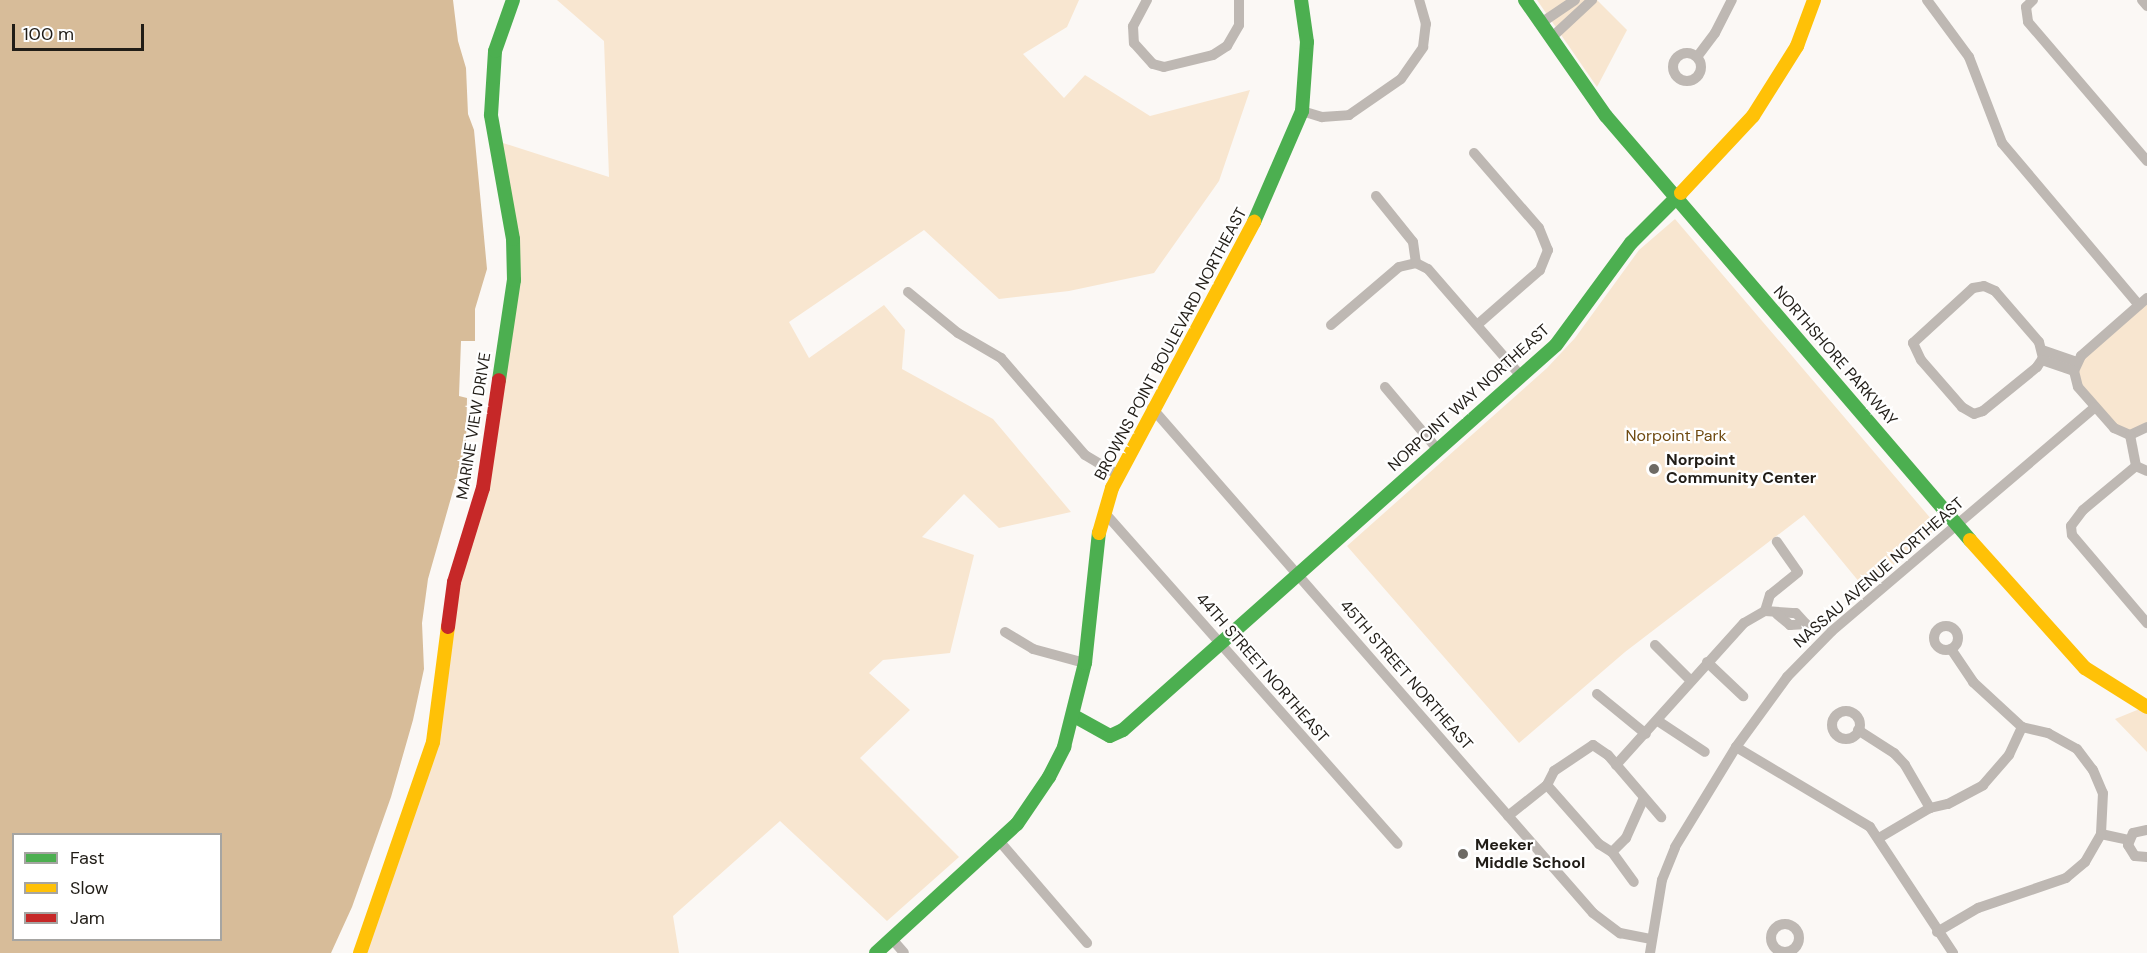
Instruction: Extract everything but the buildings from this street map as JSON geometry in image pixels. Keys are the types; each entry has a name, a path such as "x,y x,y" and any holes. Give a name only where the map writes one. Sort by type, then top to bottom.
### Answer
{"street":[{"name":"MARINE VIEW DRIVE","path":"360,953 433,742 454,582 483,488 514,280 513,239 491,115 495,51 513,0"},
{"path":"1148,0 1133,26 1134,43 1147,60 1164,67 1190,63 1227,46 1239,25 1239,0"},
{"name":"BROWNS POINT BOULEVARD NORTHEAST","path":"876,953 1000,843 1029,810 1049,777 1074,716 1085,663 1093,567 1104,512 1117,474 1259,213 1302,111 1306,42 1301,0"},
{"path":"1302,111 1322,117 1349,115 1401,79 1423,47 1426,24 1419,0"},
{"name":"NORTHSHORE PARKWAY","path":"1525,0 1606,116 2071,655 2106,683 2147,707"},
{"path":"1541,23 1575,0"},
{"path":"1551,38 1592,0"},
{"path":"1697,57 1732,0"},
{"name":"NORPOINT WAY NORTHEAST","path":"1074,716 1110,736 1123,730 1556,345 1631,243 1730,144 1769,93 1797,46 1815,0"},
{"path":"1927,0 1969,57 2001,143 2143,302 2075,366"},
{"path":"2033,0 2026,7 2028,22 2147,161"},
{"path":"2142,0 2147,6"},
{"path":"1474,153 1546,241 1546,257 1540,270 1478,324"},
{"path":"1376,196 1413,242 1416,263"},
{"path":"1331,325 1399,267 1416,263 1428,269 1521,376"},
{"path":"2042,355 1983,411 1974,414 1962,407 1921,360 1913,344 1973,288 1984,286 1995,291 2042,355 2075,366"},
{"path":"908,292 958,333 1001,358 1085,455 1117,474"},
{"path":"2075,366 2078,387 2114,428 2130,435 2147,427"},
{"path":"1385,387 1438,450"},
{"name":"NASSAU AVENUE NORTHEAST","path":"1650,953 1662,880 1675,847 1736,747 1787,677 1821,641 2095,406"},
{"name":"45TH STREET NORTHEAST","path":"1152,408 1593,913 1620,933 1651,939"},
{"path":"2130,435 2136,466"},
{"path":"2136,466 2147,471"},
{"path":"2136,466 2083,510 2071,523 2071,530 2147,623"},
{"name":"44TH STREET NORTHEAST","path":"1104,512 1398,844"},
{"path":"1616,765 1658,721 1735,630 1765,611 1770,595 1798,572 1777,542"},
{"path":"1765,611 1778,614 1790,625 1806,624 1821,641"},
{"path":"1005,632 1033,649 1085,663"},
{"path":"1655,645 1691,681"},
{"path":"1937,932 1978,908 2066,878 2085,862 2101,834 2103,793 2085,759 2064,740 2022,727 1973,682 1951,649"},
{"path":"1707,662 1743,696"},
{"path":"1597,694 1646,734"},
{"path":"1658,721 1705,753"},
{"path":"1879,838 1930,808 1948,804 1983,785 2009,755 2022,727"},
{"path":"1858,730 1905,765 1930,808"},
{"path":"1508,816 1547,785 1551,774 1587,746 1599,748 1616,765 1643,800 1661,817"},
{"path":"1736,747 1806,791 1859,818 1879,838 1937,932 1953,953"},
{"path":"1547,785 1599,844 1612,852 1634,882"},
{"path":"1612,852 1626,838 1643,800"},
{"path":"2129,840 2137,831 2147,830"},
{"path":"2101,834 2129,840"},
{"path":"2129,840 2132,853 2147,857"},
{"path":"1000,843 1088,943"},
{"path":"892,939 904,953"}],"green space":[{"path":"557,0 1079,0 1067,27 1023,54 1064,98 1085,75 1150,116 1250,90 1219,181 1154,273 1069,291 999,299 924,230 789,322 809,358 884,305 905,330 902,369 993,419 1071,512 999,528 964,494 922,537 974,555 950,653 883,660 869,673 910,710 860,758 959,857 887,921 780,821 673,916 679,953 359,953 427,765 492,412 513,239 494,140 609,177 604,41"},
{"path":"1537,0 1597,0 1627,30 1597,87"},
{"name":"Norpoint Park","path":"1675,219 1938,527 1865,589 1804,515 1625,652 1519,743 1347,546 1547,368 1575,338 1639,250"},
{"path":"2147,299 2147,427 2143,431 2114,428 2078,387 2076,362"},
{"path":"2147,706 2147,752 2115,719"}],"shaded area":[{"path":"0,0 453,0 458,41 466,68 468,114 474,130 487,269 475,309 475,341 461,341 459,396 467,398 466,445 428,579 422,623 424,669 413,720 391,797 352,907 331,953 0,953"}],"traffic: fast":[{"path":"499,380 514,280 513,239 491,115 495,51 513,0"},
{"path":"1254,222 1302,111 1307,42 1301,0"},
{"path":"1525,0 1606,116 1970,540"},
{"path":"1074,716 1110,736 1123,730 1556,345 1631,243 1681,193"},
{"path":"876,953 1017,824 1049,777 1064,747 1085,663 1099,533"}],"traffic: slow":[{"path":"1681,193 1753,116 1797,46 1814,0"},
{"path":"1099,533 1112,488 1254,222"},
{"path":"1970,540 2085,668 2147,707"},
{"path":"360,953 433,742 448,627"}],"traffic: jam":[{"path":"448,627 454,582 483,488 499,380"}],"place":[{"name":"Norpoint Community Center","path":"1654,469"},
{"name":"Meeker Middle School","path":"1463,854"}]}
